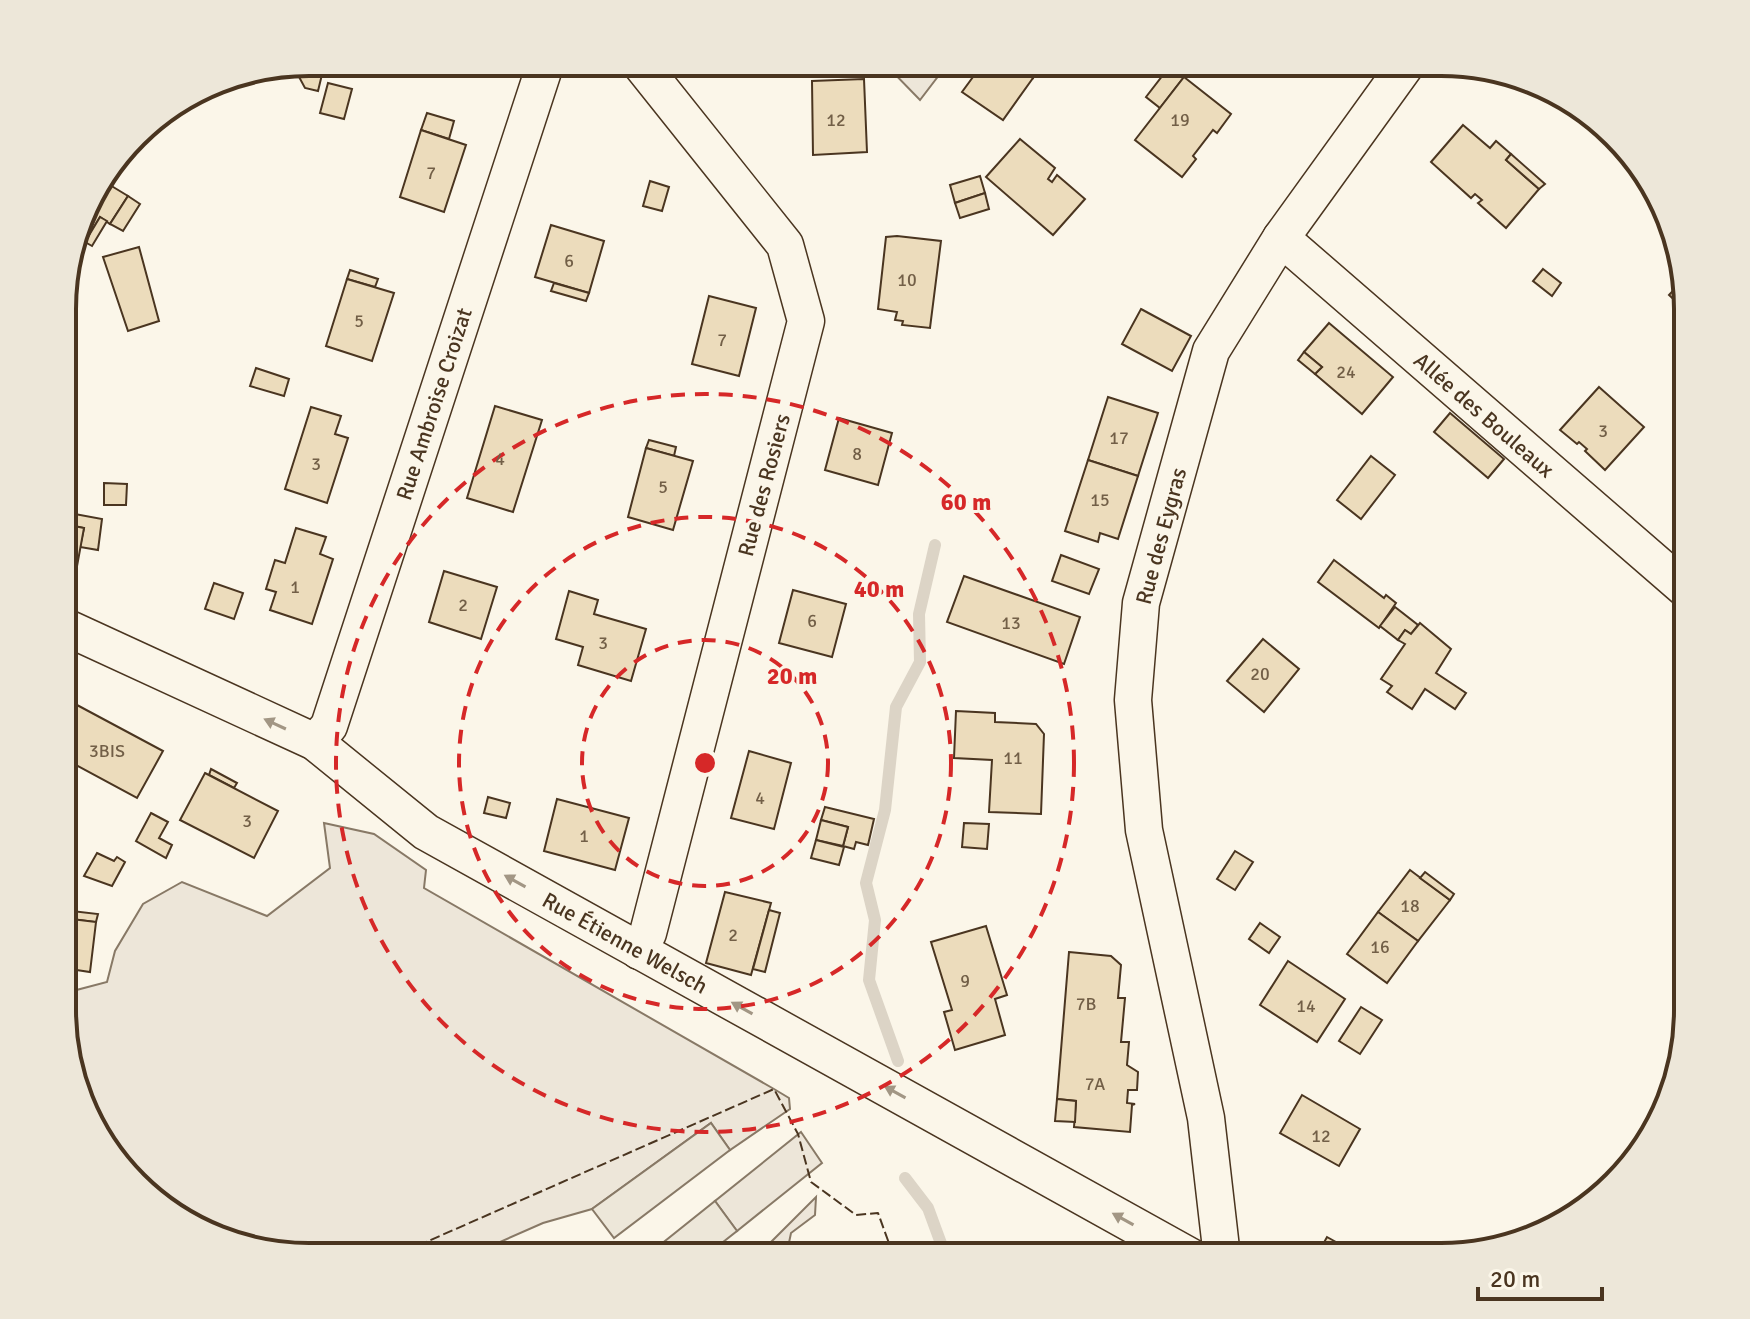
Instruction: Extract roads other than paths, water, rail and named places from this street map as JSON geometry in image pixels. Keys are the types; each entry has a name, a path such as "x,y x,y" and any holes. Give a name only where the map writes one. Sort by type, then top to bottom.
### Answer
{"street":[{"name":"Rue Ambroise Croizat","path":"315,742 329,726 541,76"},
{"name":"Rue des Rosiers","path":"639,951 648,933 806,321 785,245 650,76"},
{"name":"Rue des Eygras","path":"1220,1243 1206,1118 1144,830 1133,700 1141,603 1211,351 1281,238 1398,76"},
{"name":"Allée des Bouleaux","path":"1281,238 1674,579"},
{"name":"Rue Étienne Welsch","path":"76,632 315,742 426,832 1166,1243"}],"waterway":[{"path":"898,1061 869,980 875,920 866,883 885,810 896,707 920,662 919,614 935,545"},
{"path":"905,1178 928,1208 941,1243"}]}
